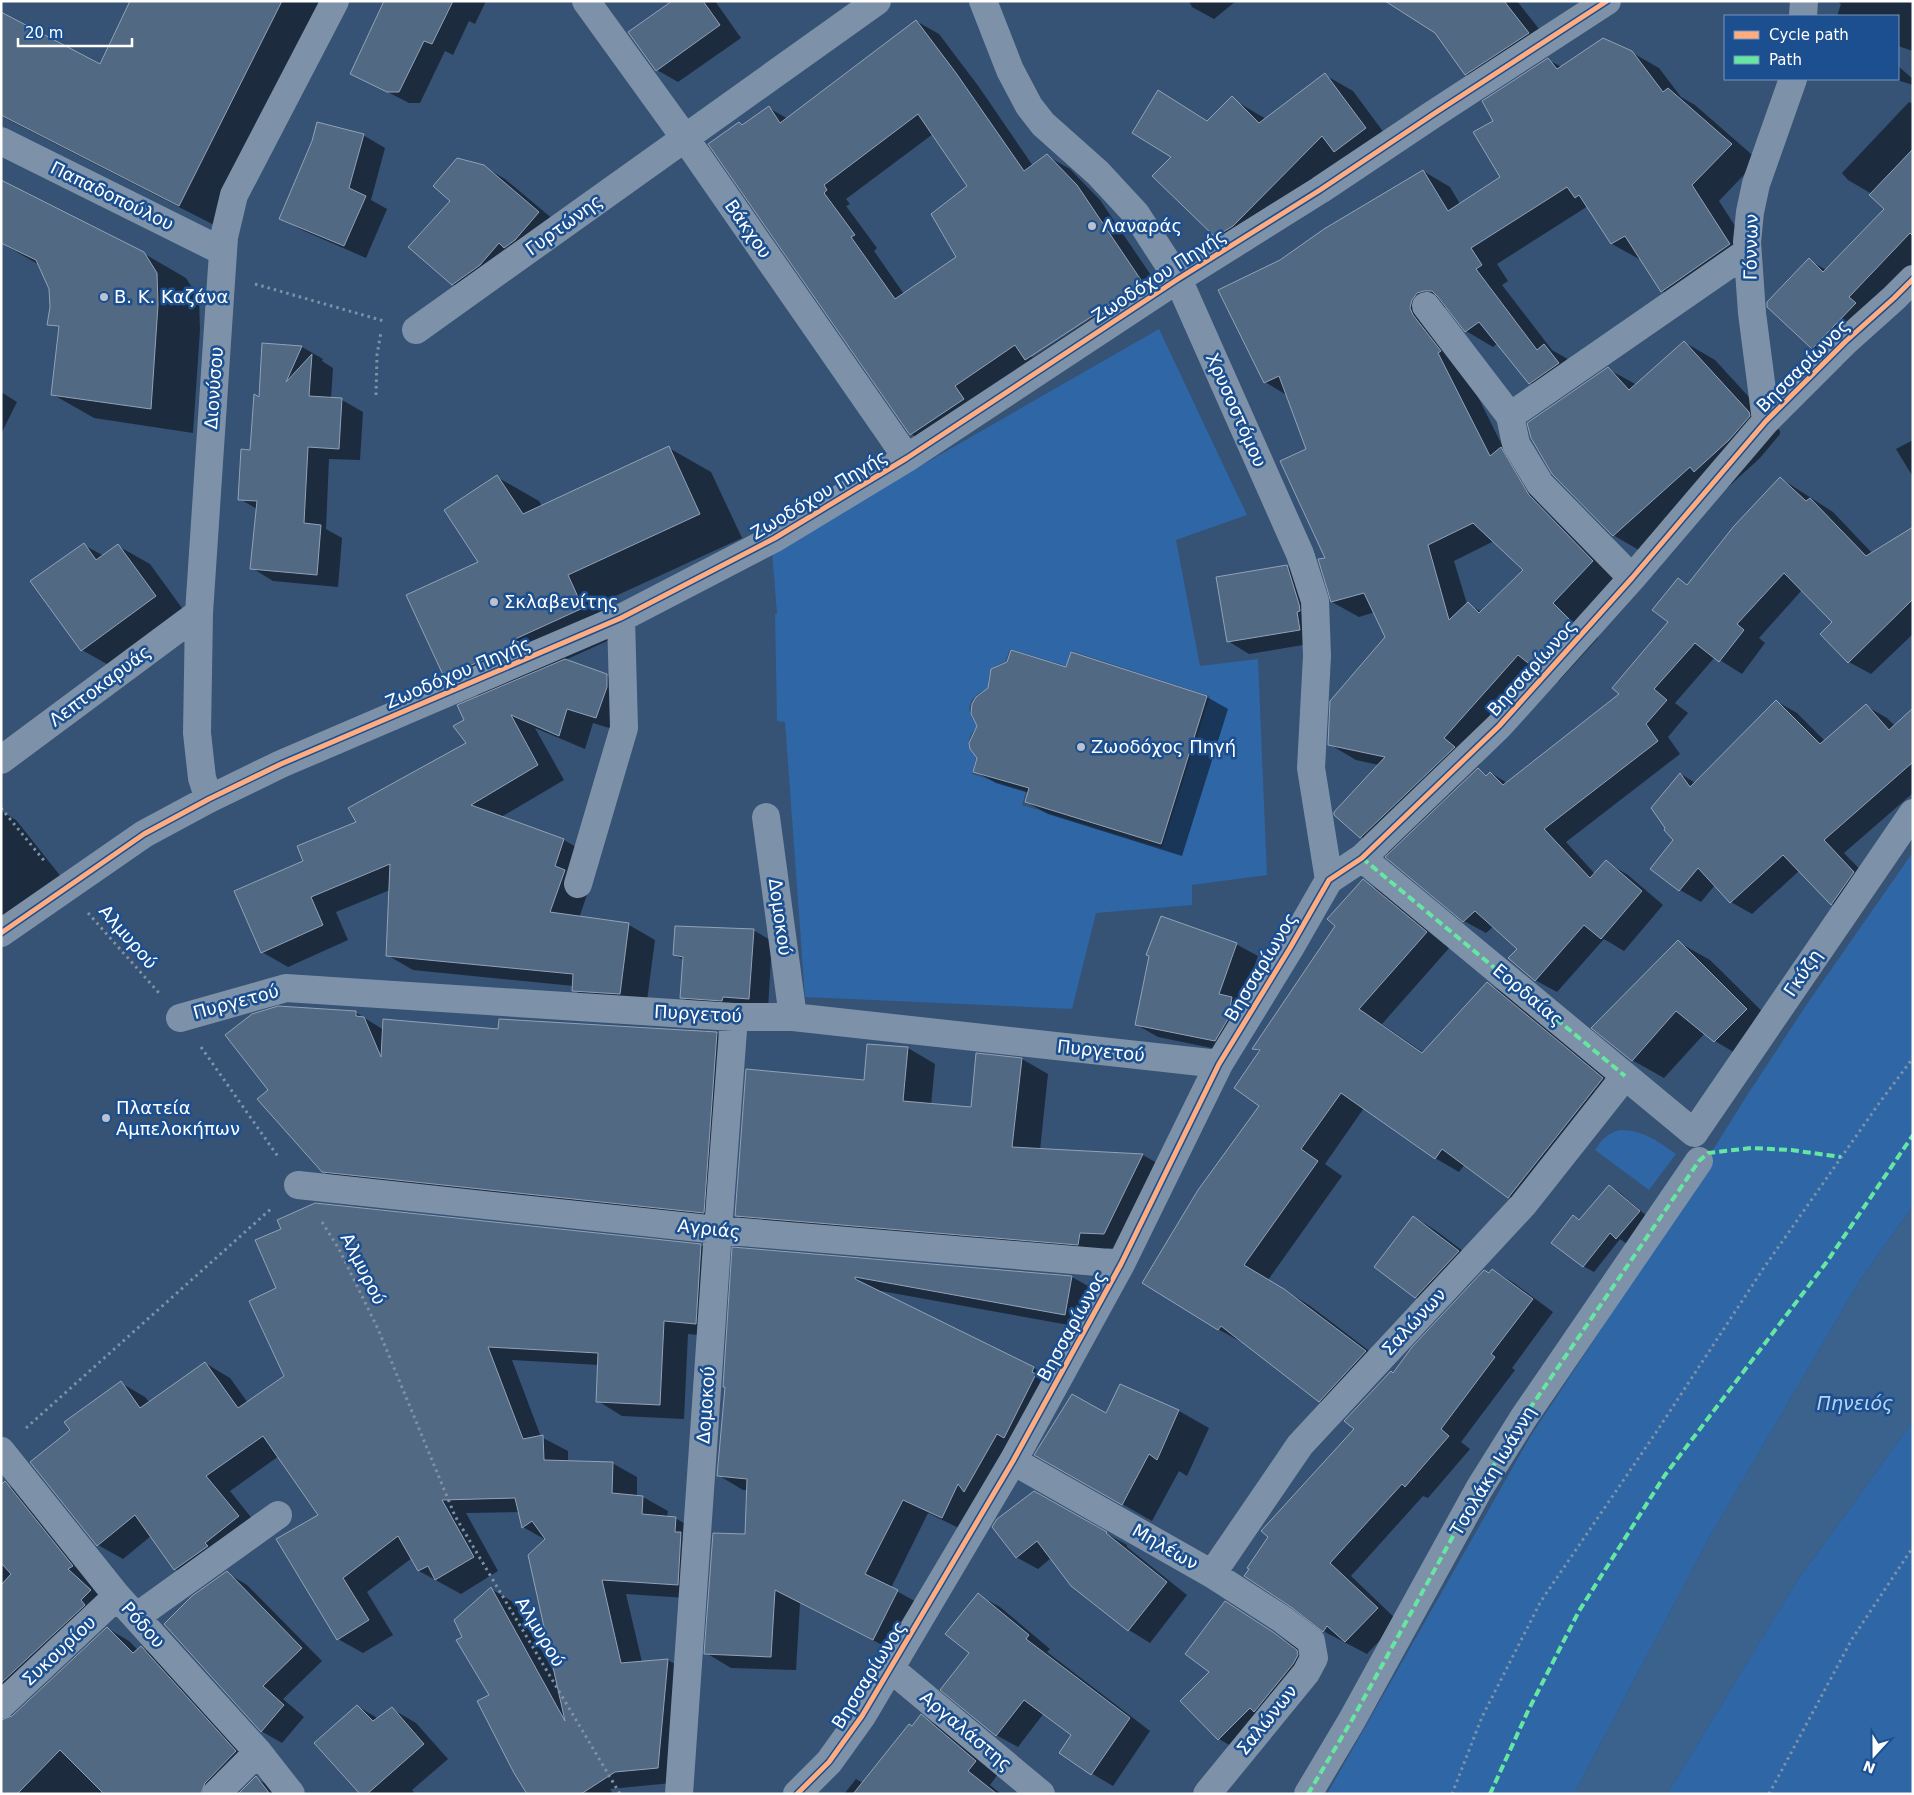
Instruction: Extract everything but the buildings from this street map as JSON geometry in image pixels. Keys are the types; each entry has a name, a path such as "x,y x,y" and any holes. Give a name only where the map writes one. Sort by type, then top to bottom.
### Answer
{"street":[{"name":"Διονύσου","path":"209,799 202,778 197,733 199,613 222,263 228,218 234,194 335,1"},
{"name":"Βάκχου","path":"586,1 685,138 907,458"},
{"name":"Γυρτώνης","path":"416,330 877,1"},
{"name":"Χρυσοστόμου","path":"983,1 1010,70 1029,106 1044,124 1098,173 1136,214 1178,278 1300,554 1315,600 1316,656 1311,768 1329,880"},
{"name":"Ζωοδόχου Πηγής","path":"1,933 144,834 209,799 281,764 620,618 775,538 907,458 1178,278 1320,190 1607,1"},
{"path":"1803,15 1804,1"},
{"name":"Γόννων","path":"1766,421 1752,313 1747,252 1750,212 1756,184 1793,80"},
{"name":"Παπαδοπούλου","path":"1,141 222,263"},
{"path":"1510,416 1747,252"},
{"name":"Βησσαρίωνος","path":"797,1794 829,1762 862,1716 1013,1461 1121,1264 1218,1064 1290,948 1329,880 1362,858 1499,726 1632,578 1766,421 1846,341 1894,298 1913,278"},
{"path":"1426,306 1510,416 1516,444 1540,484 1632,578"},
{"name":"Λεπτοκαρυάς","path":"1,760 199,613"},
{"path":"578,884 624,728 620,618"},
{"name":"Γκύζη","path":"1694,1133 1913,813"},
{"name":"Δομοκού","path":"766,817 793,1017"},
{"name":"Εορδαίας","path":"1362,858 1694,1133"},
{"name":"Πυργετού","path":"180,1018 286,988 734,1017 793,1017 1218,1064"},
{"name":"Δομοκού","path":"679,1794 734,1017"},
{"name":"Σαλώνων","path":"1212,1574 1300,1445 1523,1205 1625,1076"},
{"name":"Τσολάκη Ιωάννη","path":"1308,1794 1352,1720 1478,1489 1524,1417 1699,1161"},
{"name":"Αγριάς","path":"298,1185 718,1230 1121,1264"},
{"name":"Ρόδου","path":"1,1451 117,1596 258,1752 291,1794"},
{"name":"Μηλέων","path":"1013,1461 1212,1574 1282,1618 1311,1641"},
{"path":"136,1617 278,1515"},
{"name":"Συκουρίου","path":"1,1705 117,1596"},
{"name":"Σαλώνων","path":"1207,1794 1306,1673 1314,1658 1311,1641"},
{"name":"Αργαλάστης","path":"891,1669 1041,1794"},
{"path":"216,1794 258,1752"}],"path":[{"path":"222,263 383,321 416,330"},
{"path":"376,395 377,355 383,321"},
{"path":"1452,1794 1482,1717 1541,1601 1655,1434 1763,1269 1913,1058"},
{"path":"24,1430 298,1185"},
{"path":"1769,1794 1852,1639 1913,1547"}],"shaded area":[{"path":"1159,329 1247,515 1176,540 1200,666 1258,659 1267,875 1192,885 1192,905 1096,913 1072,1009 805,997 785,722 777,721 775,614 777,614 772,551","holes":["1010,649 1067,666 1072,651 1210,696 1162,848 1022,805 1026,791 972,774 976,757 970,749 969,738 978,727 973,721 969,709 973,699 990,688 988,679 993,668 1005,662"]},
{"path":"1913,852 1913,1206 1860,1280 1709,1538 1574,1794 1327,1794 1530,1437 1604,1325 1744,1100 1807,1004"},
{"path":"1620,1130 1643,1134 1676,1154 1649,1190 1595,1150 1605,1137"},
{"path":"1913,1421 1913,1794 1667,1794 1797,1581"}],"water":[{"name":"Πηνειός","path":"1913,1206 1913,1421 1797,1581 1667,1794 1574,1794 1709,1538 1860,1280"}],"marked path":[{"path":"1362,858 1625,1076"},
{"path":"1490,1794 1528,1711 1579,1611 1665,1475 1826,1263 1913,1135"},
{"path":"1308,1794 1352,1720 1479,1489 1524,1417 1699,1161 1708,1153 1751,1148 1791,1150 1841,1157"}],"cycle path":[{"path":"1,933 144,834 209,799 281,764 621,618 775,538 907,458 1178,279 1320,190 1607,1"},
{"path":"797,1794 829,1762 862,1716 1013,1461 1121,1264 1219,1064 1329,880 1362,858 1499,726 1632,578 1766,421 1846,341 1913,279"}],"place":[{"name":"Λαναράς","path":"1092,226"},
{"name":"Β. Κ. Καζάνα","path":"104,297"},
{"name":"Σκλαβενίτης","path":"494,602"},
{"name":"Ζωοδόχος Πηγή","path":"1081,747"},
{"name":"Πλατεία Αμπελοκήπων","path":"106,1118"}]}
